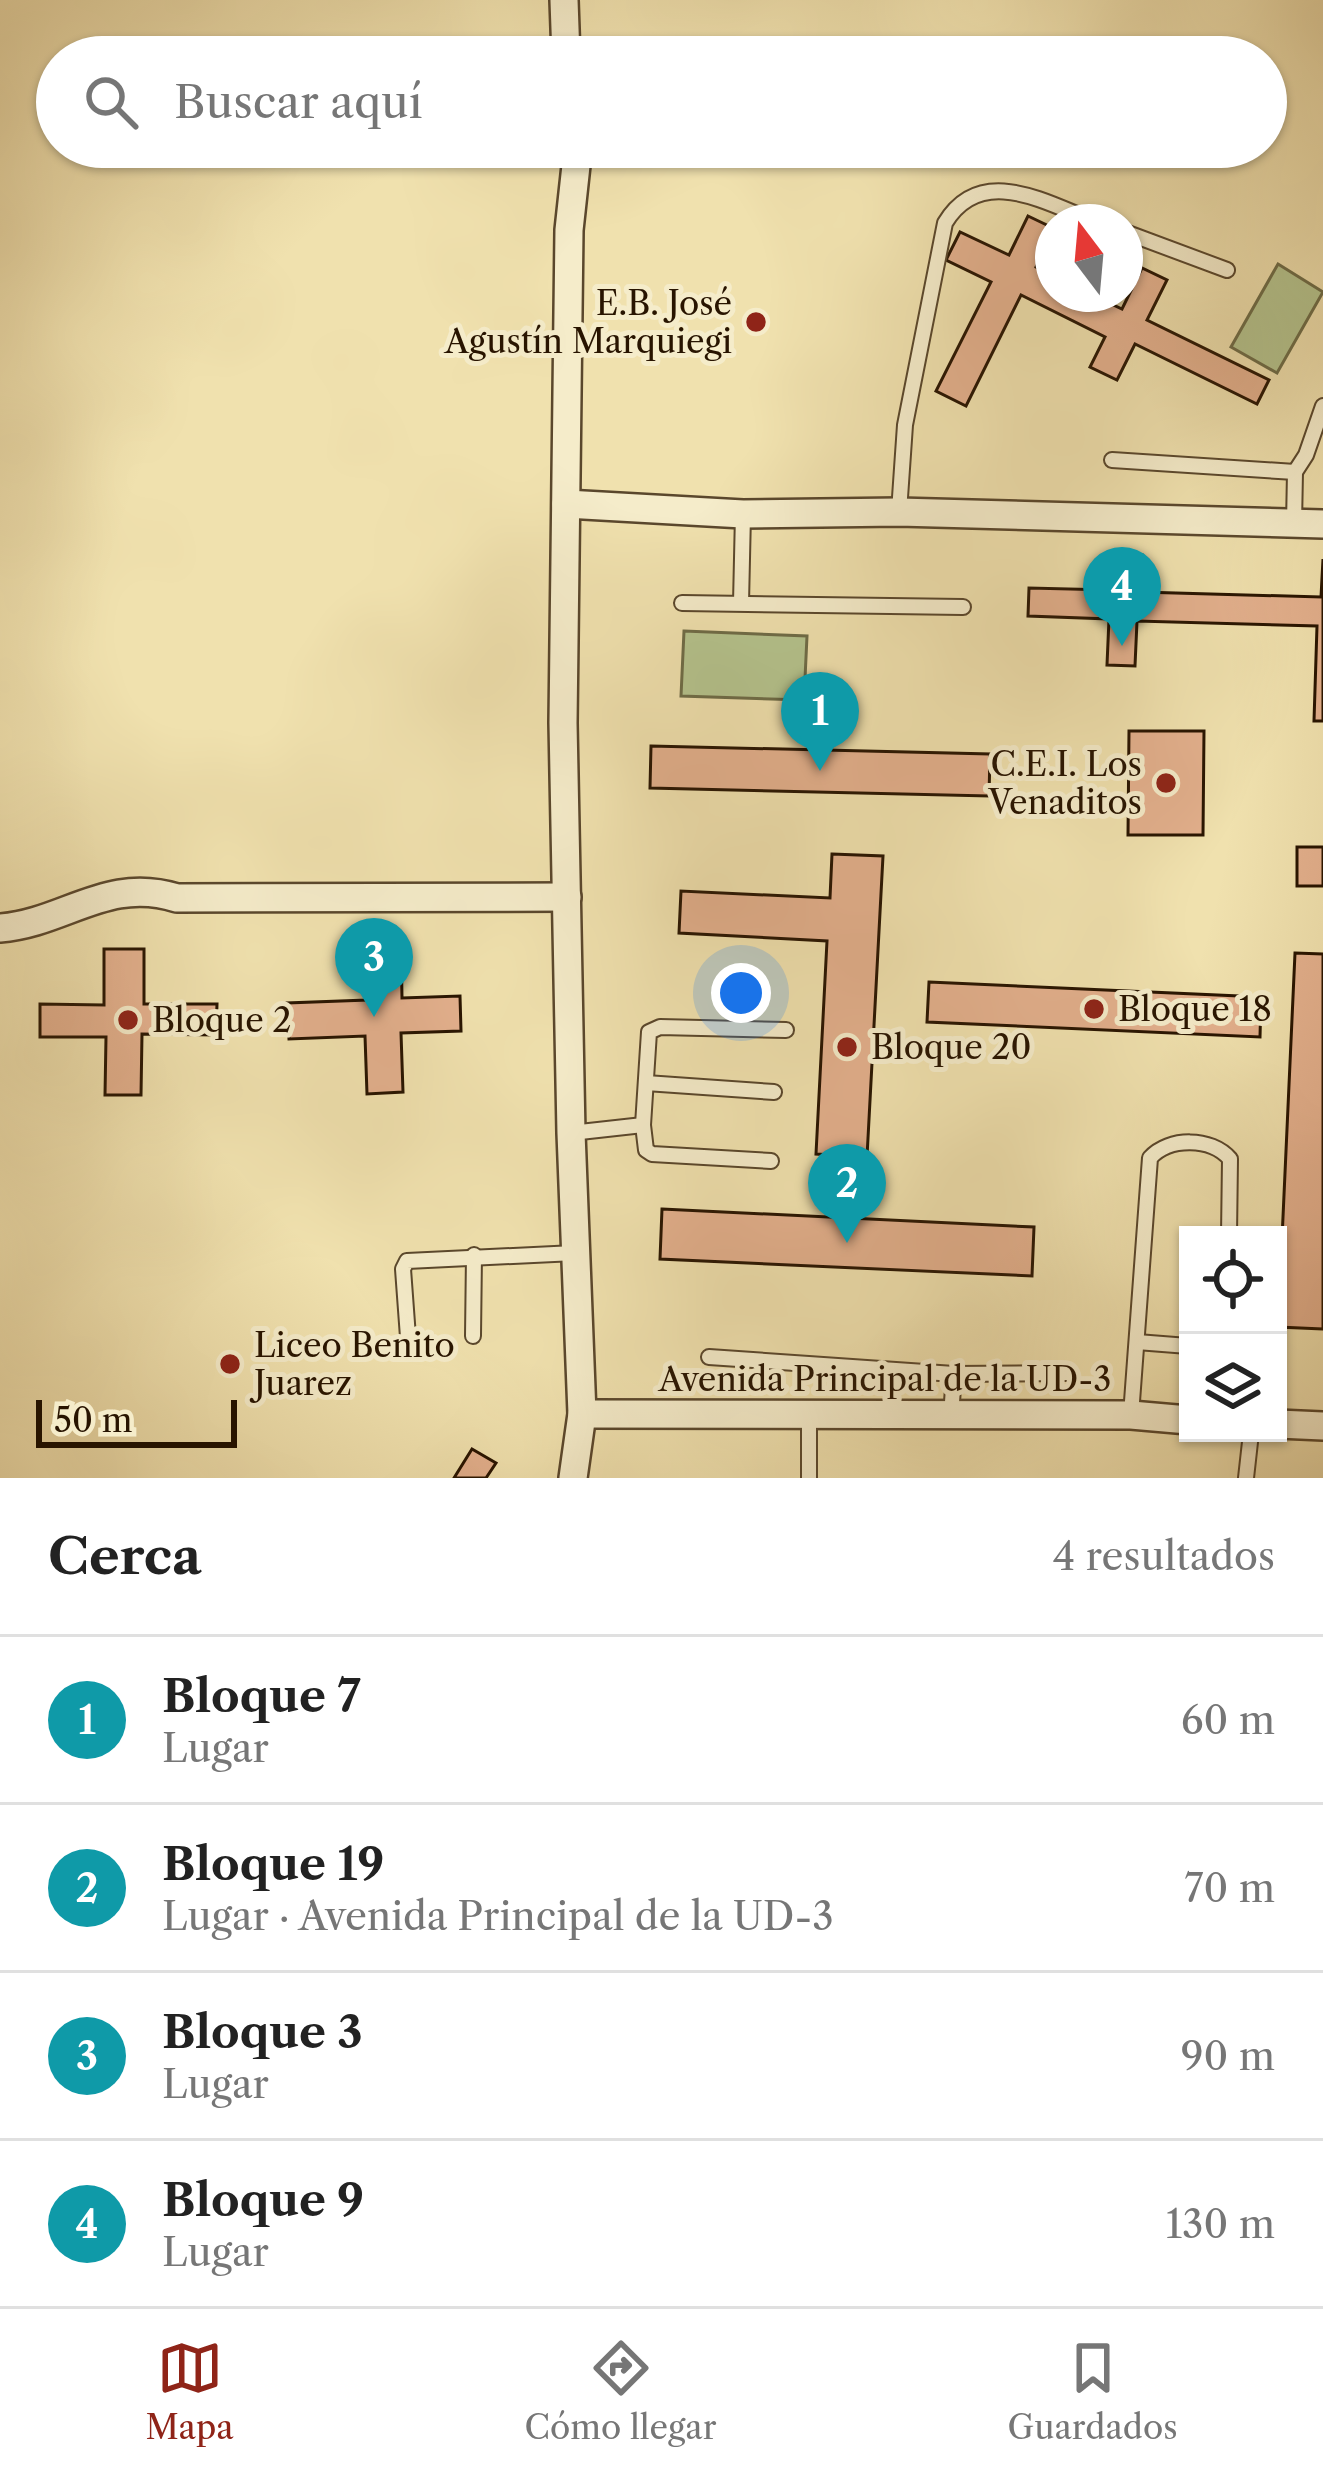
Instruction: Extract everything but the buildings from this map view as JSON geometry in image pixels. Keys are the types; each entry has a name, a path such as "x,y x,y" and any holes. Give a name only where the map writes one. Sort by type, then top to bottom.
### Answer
{"street":[{"path":"564,0 565,36"},
{"path":"573,1478 582,1414 563,723 568,230 575,168"},
{"path":"566,504 743,514 899,512 1323,524"},
{"path":"0,928 30,923 108,894 138,891 177,898 567,897"},
{"name":"Avenida Principal de la UD-3","path":"582,1414 1131,1415 1179,1419"},
{"path":"1287,1424 1323,1426"}],"lane":[{"path":"899,512 905,424 945,223 956,205 975,193 1017,193 1047,204"},
{"path":"1143,239 1227,269"},
{"path":"1294,524 1295,472 1323,406"},
{"path":"1112,460 1295,472"},
{"path":"741,604 743,514"},
{"path":"682,603 962,607"},
{"path":"771,1161 652,1154 644,1143 649,1032 786,1030"},
{"path":"646,1083 774,1092"},
{"path":"571,1133 644,1125"},
{"path":"1131,1415 1150,1158 1159,1148 1172,1143 1214,1145 1230,1159 1229,1226"},
{"path":"408,1337 403,1269 407,1261 575,1253"},
{"path":"473,1336 474,1255"},
{"path":"1137,1342 1179,1345"},
{"path":"709,1358 954,1374 1067,1373"},
{"path":"951,1416 954,1374"},
{"path":"809,1414 809,1478"},
{"path":"1246,1478 1250,1442"}],"green space":[{"path":"1278,264 1323,292 1277,373 1231,347"},
{"path":"684,631 807,636 804,700 681,696"}],"place":[{"name":"E.B. José Agustín Marquiegi","path":"756,322"},
{"name":"Bloque 9","path":"1122,646"},
{"name":"Bloque 7","path":"820,771"},
{"name":"C.E.I. Los Venaditos","path":"1166,783"},
{"name":"Bloque 18","path":"1094,1009"},
{"name":"Bloque 3","path":"374,1017"},
{"name":"Bloque 2","path":"128,1020"},
{"name":"Bloque 20","path":"847,1047"},
{"name":"Bloque 19","path":"847,1243"},
{"name":"Liceo Benito Juarez","path":"230,1364"}]}
